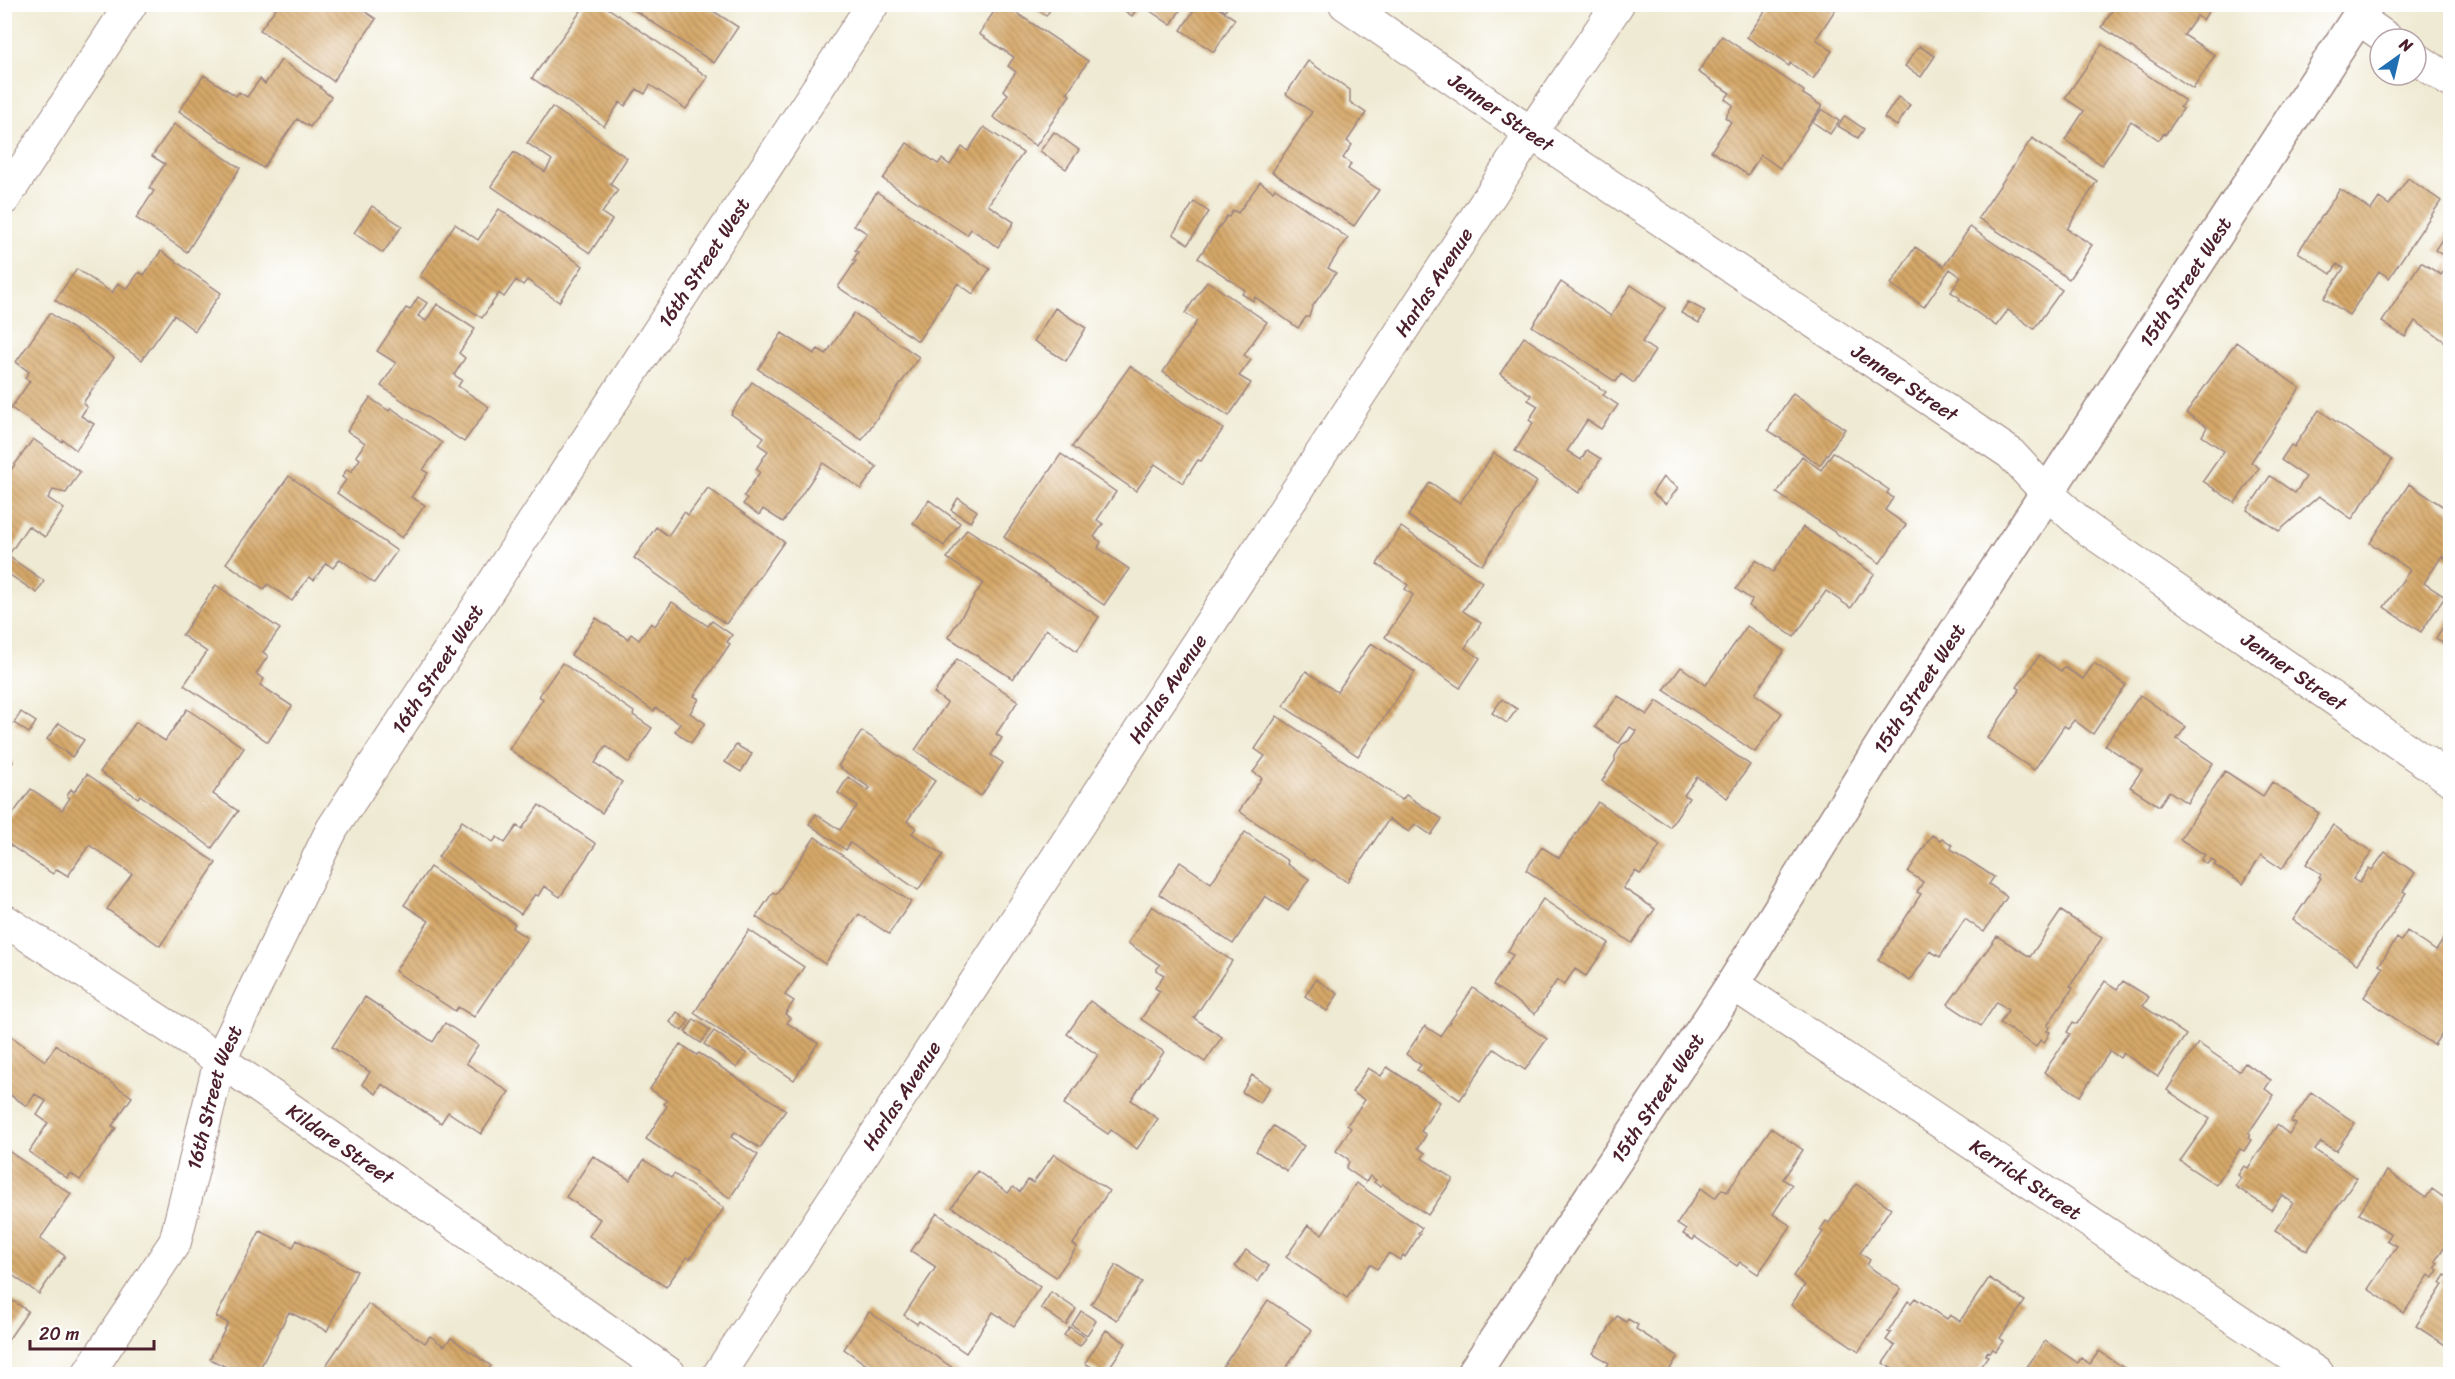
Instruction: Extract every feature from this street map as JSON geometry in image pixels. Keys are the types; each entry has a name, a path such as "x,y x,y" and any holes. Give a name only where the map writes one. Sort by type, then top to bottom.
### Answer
{"street":[{"path":"4,199 131,4"},
{"name":"16th Street West","path":"88,1374 175,1242 219,1060 332,829 873,4"},
{"name":"Jenner Street","path":"1345,4 1531,133 2010,453 2047,493 2086,528 2451,779"},
{"name":"Harlas Avenue","path":"719,1374 1531,133 1618,4"},
{"path":"2362,11 2377,27"},
{"name":"15th Street West","path":"1473,1374 1733,984 1887,737 2362,11"},
{"path":"2428,66 2451,81"},
{"name":"Kildare Street","path":"4,920 219,1060 670,1374"},
{"name":"Kerrick Street","path":"1733,984 2318,1374"}],"building":[{"path":"586,4 602,4 708,77 686,109 650,85 645,94 637,89 625,106 620,102 604,126 532,78"},
{"path":"625,4 709,4 707,7 738,27 714,63"},
{"path":"999,4 1003,4 1088,61 1067,93 1070,95 1036,146 993,117 1008,94 1003,90 1016,72 1008,66 1014,57 979,34"},
{"path":"1029,4 1054,4 1046,16"},
{"path":"1115,4 1140,4 1132,16"},
{"path":"1140,4 1184,4 1171,25"},
{"path":"1198,4 1212,4 1235,19 1214,52 1181,30"},
{"path":"1215,4 1230,4 1225,11"},
{"path":"1770,4 1839,4 1816,39 1832,51 1813,79 1790,63 1789,66 1747,37"},
{"path":"2116,4 2213,4 2203,20 2197,16 2184,35 2215,55 2193,89 2102,27"},
{"path":"278,5 355,5 376,19 333,81 260,30"},
{"path":"1722,36 1804,91 1803,94 1822,106 1780,168 1761,155 1748,175 1711,151 1731,122 1725,117 1733,105 1725,99 1730,93 1698,72"},
{"path":"2102,44 2185,101 2180,107 2183,109 2159,140 2131,121 2102,165 2065,140 2084,111 2065,98"},
{"path":"1919,46 1935,56 1921,77 1905,66"},
{"path":"281,60 321,87 331,97 310,127 297,119 263,168 179,111 204,75 236,96 239,92 247,97 260,79 265,84"},
{"path":"1308,61 1350,90 1350,102 1366,113 1347,141 1352,145 1343,158 1351,164 1348,169 1379,190 1354,226 1272,172 1312,112 1286,94"},
{"path":"1898,97 1910,105 1897,126 1884,118"},
{"path":"552,107 627,158 610,184 618,190 602,213 612,220 590,253 491,186 514,152 545,172 552,160 527,143"},
{"path":"1822,109 1839,121 1830,134 1813,122"},
{"path":"1845,116 1864,129 1858,138 1838,126"},
{"path":"174,124 240,168 187,252 136,218 154,191 149,188 165,164 152,156"},
{"path":"984,127 1023,153 988,205 1014,222 998,247 971,229 967,235 883,179 907,143 938,164 942,159 950,165 962,147 968,151"},
{"path":"1054,132 1079,150 1066,169 1040,151"},
{"path":"2032,138 2097,181 2067,229 2092,245 2069,279 1978,218"},
{"path":"2408,178 2441,201 2389,278 2379,271 2349,315 2324,298 2344,268 2337,264 2331,274 2298,252 2340,189 2371,210 2379,198 2389,205"},
{"path":"1260,182 1273,191 1275,188 1348,238 1328,268 1336,273 1312,307 1309,317 1306,317 1298,328 1255,297 1253,301 1242,294 1245,290 1198,258 1227,216 1229,217 1233,210 1238,213"},
{"path":"877,192 990,269 973,294 958,283 918,341 838,287 856,261 853,260 858,252 855,250 867,233 854,225"},
{"path":"1194,202 1209,212 1188,244 1173,234"},
{"path":"372,206 402,226 383,253 354,233"},
{"path":"499,209 583,266 559,302 527,280 523,285 516,280 504,297 499,293 482,318 420,276 455,224 478,240"},
{"path":"1970,227 2062,290 2034,329 2008,310 1996,326 1959,300 1960,298 1951,292 1961,277 1950,269 1924,307 1891,284 1915,247 1944,266"},
{"path":"2450,227 2450,260 2435,250"},
{"path":"161,251 221,293 195,331 174,315 142,360 55,300 77,269 112,293 118,283 127,289 139,272 144,275"},
{"path":"2450,261 2450,345 2415,321 2405,337 2382,322 2421,262 2441,275"},
{"path":"1207,281 1267,322 1244,355 1251,360 1239,376 1251,383 1229,416 1163,372 1197,321 1185,313"},
{"path":"1561,282 1611,316 1631,285 1665,308 1642,342 1655,351 1634,383 1621,374 1616,382 1532,326"},
{"path":"418,297 427,303 418,316 426,321 437,304 475,329 459,353 465,358 454,375 462,380 458,386 489,407 464,442 381,386 396,363 377,351 406,308 410,310"},
{"path":"1688,302 1705,311 1699,323 1681,313"},
{"path":"1055,308 1086,328 1066,361 1034,341"},
{"path":"50,313 114,358 83,403 87,407 81,416 94,424 76,450 11,408 30,381 25,378 29,372 16,362"},
{"path":"854,313 919,357 862,440 758,369 782,333 814,354 818,349 826,354"},
{"path":"1524,337 1606,392 1603,395 1618,405 1601,429 1587,420 1567,451 1581,460 1587,450 1601,459 1579,493 1515,451 1533,423 1529,420 1538,406 1528,400 1531,395 1500,374"},
{"path":"2236,342 2300,388 2251,462 2259,468 2235,503 2203,481 2224,451 2202,436 2207,427 2186,413"},
{"path":"1130,366 1223,429 1183,483 1155,464 1136,491 1072,447"},
{"path":"752,382 877,467 861,489 823,463 783,522 763,509 759,515 743,504 747,499 744,496 760,472 756,469 768,451 759,445 764,437 731,414"},
{"path":"1793,393 1845,429 1820,465 1768,430"},
{"path":"370,398 389,411 391,408 442,443 423,470 428,473 411,497 425,505 402,538 337,493 346,480 342,477 347,469 351,472 360,459 356,456 365,443 347,431"},
{"path":"2319,410 2392,460 2352,519 2319,496 2279,531 2247,510 2270,476 2295,493 2306,477 2281,460 2291,445 2294,447"},
{"path":"33,439 80,472 66,493 53,490 48,498 64,509 45,537 28,526 8,556 44,581 37,593 4,571 4,476 6,477"},
{"path":"1833,452 1889,490 1887,493 1893,498 1885,510 1906,525 1880,563 1777,493 1802,456 1821,470"},
{"path":"1494,453 1537,482 1482,565 1408,516 1430,482 1460,503"},
{"path":"1061,454 1116,492 1097,520 1103,524 1094,537 1101,542 1098,548 1129,569 1104,605 1004,537"},
{"path":"289,476 397,551 374,583 340,559 333,568 326,563 314,580 309,577 292,601 268,584 264,589 226,563"},
{"path":"1663,477 1678,488 1666,504 1652,493"},
{"path":"2409,484 2450,511 2450,561 2442,556 2424,583 2445,597 2421,632 2384,607 2410,570 2370,543"},
{"path":"708,488 784,542 726,624 634,558 656,527 668,536 684,512 688,515"},
{"path":"958,498 977,511 970,522 951,510"},
{"path":"929,500 960,523 944,546 913,523"},
{"path":"1401,527 1482,582 1463,611 1481,623 1465,648 1480,658 1460,688 1385,637 1413,595 1405,589 1408,585 1377,564"},
{"path":"1803,527 1874,574 1851,608 1826,591 1794,637 1749,606 1752,600 1736,589 1756,560 1773,572"},
{"path":"967,529 1099,617 1077,651 1046,629 1013,679 948,637 983,583 947,558"},
{"path":"216,585 280,629 263,652 268,656 256,674 264,679 260,685 292,706 268,742 184,685 207,652 182,635"},
{"path":"672,602 708,626 712,621 732,635 727,642 730,644 694,696 699,699 690,713 705,723 691,743 675,731 680,724 656,708 654,711 571,655 596,618 628,639 631,634 639,640 651,623 655,626"},
{"path":"2450,616 2450,648 2436,638"},
{"path":"1747,626 1784,651 1755,694 1782,713 1755,752 1664,690 1681,667 1706,685"},
{"path":"1371,643 1415,672 1358,756 1283,706 1306,671 1337,692"},
{"path":"2039,656 2061,671 2064,667 2083,679 2094,663 2126,685 2093,734 2074,720 2068,728 2064,726 2034,770 1987,738 2020,689 2017,687"},
{"path":"957,659 1018,701 996,734 1002,738 991,755 1003,763 981,796 915,750 947,703 934,693"},
{"path":"562,663 634,712 633,715 652,728 629,763 606,746 595,763 622,782 602,813 509,749 543,699 539,696"},
{"path":"2140,695 2186,727 2177,739 2213,763 2187,803 2169,791 2159,806 2130,787 2142,770 2105,745"},
{"path":"1618,696 1647,715 1657,701 1750,765 1727,798 1697,777 1684,795 1689,798 1670,827 1602,781 1615,761 1615,756 1622,744 1629,741 1636,731 1630,727 1619,743 1595,727"},
{"path":"1502,699 1517,709 1507,723 1492,713"},
{"path":"187,709 244,748 213,794 238,811 212,848 140,795 138,798 100,772 136,722 165,741"},
{"path":"21,712 36,722 29,733 14,723"},
{"path":"1277,716 1402,800 1406,795 1442,819 1431,835 1415,824 1409,832 1389,819 1347,882 1239,811 1262,778 1253,772 1265,756 1255,749"},
{"path":"59,723 84,740 72,757 47,739"},
{"path":"862,731 935,781 907,821 916,828 912,833 943,855 918,890 850,843 846,850 809,824 816,814 840,830 857,806 838,793 848,777 868,791 870,788 838,766"},
{"path":"736,745 752,754 741,772 725,762"},
{"path":"4,756 13,762 4,775"},
{"path":"2225,771 2263,796 2272,782 2319,813 2282,869 2261,855 2243,884 2214,865 2216,863 2211,859 2207,864 2201,860 2205,855 2180,839"},
{"path":"87,774 216,863 160,946 107,909 132,874 89,845 68,876 57,869 53,874 4,841 4,826 31,789 62,810 70,798 67,796 71,789 74,792"},
{"path":"1598,802 1660,845 1647,867 1640,874 1635,871 1623,888 1655,909 1632,943 1526,870 1542,847 1559,858"},
{"path":"539,805 596,844 560,897 544,886 538,896 535,894 521,914 438,857 462,821 493,842 497,837 505,843 517,826 522,829"},
{"path":"2333,825 2372,852 2353,879 2359,883 2369,868 2372,870 2385,852 2415,873 2403,891 2406,893 2357,964 2293,920 2321,878 2319,877 2321,874 2306,864"},
{"path":"1245,832 1288,861 1287,864 1309,879 1288,911 1265,896 1233,944 1159,894 1180,862 1211,883"},
{"path":"1932,835 1940,840 1942,838 1952,845 1951,849 1994,877 1989,884 2007,897 1984,932 1965,919 1940,957 1930,951 1910,981 1878,960 1921,894 1917,892 1923,882 1908,872"},
{"path":"815,837 911,902 889,934 859,914 825,964 756,917 773,892 776,894"},
{"path":"430,867 515,924 512,928 527,938 474,1017 458,1007 455,1011 395,971 429,921 404,905"},
{"path":"1543,899 1609,943 1586,976 1575,969 1564,985 1557,980 1535,1014 1493,985 1513,955 1507,952"},
{"path":"1152,906 1232,961 1194,1018 1222,1037 1205,1062 1141,1019 1160,991 1155,988 1164,975 1156,970 1160,965 1128,943"},
{"path":"2061,911 2102,938 2070,986 2073,988 2047,1026 2050,1027 2047,1031 2050,1032 2044,1043 2040,1040 2036,1047 2000,1023 2008,1010 1997,1002 1981,1026 1948,1004 1997,936 2030,957"},
{"path":"2450,929 2450,1021 2434,1045 2364,997 2383,968 2379,965 2397,938 2401,941 2407,931 2436,951"},
{"path":"749,930 804,967 785,995 794,1001 785,1014 790,1018 787,1023 818,1043 794,1080 694,1013"},
{"path":"1316,979 1338,994 1327,1011 1305,996"},
{"path":"2105,981 2117,989 2123,981 2149,997 2143,1006 2186,1035 2158,1076 2123,1053 2120,1058 2110,1051 2080,1096 2044,1072 2070,1034 2067,1032 2073,1022 2077,1024"},
{"path":"1473,988 1547,1039 1525,1070 1494,1049 1460,1100 1417,1070 1421,1065 1406,1054 1425,1026 1440,1036"},
{"path":"365,997 433,1042 445,1023 478,1045 466,1063 509,1092 481,1134 448,1112 441,1123 382,1084 376,1094 362,1084 370,1072 332,1047"},
{"path":"1090,1001 1164,1052 1131,1100 1158,1119 1137,1149 1111,1130 1108,1134 1064,1104 1098,1055 1067,1034"},
{"path":"677,1012 689,1021 682,1031 670,1022"},
{"path":"694,1019 710,1030 701,1043 685,1032"},
{"path":"714,1031 747,1054 737,1068 704,1044"},
{"path":"12,1037 45,1061 56,1045 132,1097 112,1126 116,1128 80,1180 70,1173 67,1178 29,1152 48,1123 37,1115 46,1101 35,1094 27,1106 4,1091 4,1048"},
{"path":"2198,1043 2239,1071 2245,1063 2271,1080 2265,1089 2274,1095 2248,1134 2251,1140 2244,1151 2240,1149 2216,1185 2180,1161 2210,1119 2167,1090"},
{"path":"680,1044 697,1055 699,1053 786,1110 760,1148 735,1132 731,1137 758,1155 730,1198 646,1139 667,1106 664,1104 667,1101 650,1089"},
{"path":"1387,1067 1440,1102 1421,1131 1426,1135 1418,1148 1425,1153 1422,1158 1453,1179 1428,1215 1382,1184 1380,1187 1370,1176 1366,1182 1346,1168 1348,1159 1336,1151 1351,1128 1347,1125 1365,1100 1352,1092 1368,1068 1381,1076"},
{"path":"1252,1075 1270,1087 1260,1103 1242,1092"},
{"path":"2311,1092 2355,1123 2336,1151 2321,1142 2315,1150 2357,1178 2307,1251 2275,1230 2293,1203 2282,1195 2271,1210 2235,1186 2241,1178 2238,1175 2244,1166 2248,1168 2277,1125 2289,1134 2296,1124 2291,1122"},
{"path":"1273,1126 1304,1146 1287,1171 1256,1151"},
{"path":"1771,1128 1803,1150 1783,1179 1792,1185 1773,1214 1791,1226 1758,1274 1740,1262 1737,1266 1695,1237 1693,1240 1683,1234 1686,1230 1677,1224 1701,1188 1715,1198 1722,1189 1727,1192"},
{"path":"4,1148 71,1194 40,1239 65,1256 39,1294 4,1269"},
{"path":"1054,1154 1109,1191 1073,1244 1077,1247 1056,1277 952,1207 977,1171 1008,1193 1013,1187 1020,1192 1028,1180 1033,1183"},
{"path":"593,1156 630,1180 644,1160 671,1178 674,1174 724,1208 690,1259 687,1257 666,1287 589,1236 600,1219 566,1197"},
{"path":"2387,1171 2426,1198 2432,1189 2450,1202 2450,1238 2435,1261 2438,1263 2435,1267 2438,1270 2433,1278 2429,1275 2404,1313 2368,1289 2397,1246 2387,1240 2391,1234 2359,1213"},
{"path":"1356,1183 1422,1228 1405,1257 1403,1255 1400,1260 1389,1253 1377,1269 1370,1264 1347,1298 1286,1257 1308,1225 1322,1234"},
{"path":"1856,1184 1891,1208 1860,1253 1870,1260 1867,1265 1901,1289 1859,1351 1791,1305 1805,1285 1793,1276 1823,1232 1820,1230 1826,1221 1829,1223"},
{"path":"937,1213 1040,1287 1014,1326 993,1312 966,1353 919,1321 917,1324 904,1315 936,1267 911,1251"},
{"path":"260,1231 293,1247 297,1240 357,1271 327,1331 289,1312 257,1374 240,1374 210,1359 228,1323 216,1317"},
{"path":"1246,1250 1269,1266 1258,1282 1235,1266"},
{"path":"1116,1265 1142,1282 1117,1320 1091,1304"},
{"path":"2450,1274 2450,1348 2416,1326 2443,1285 2440,1283 2445,1275 2449,1277"},
{"path":"1989,1278 2025,1301 2000,1338 2003,1341 1996,1351 1993,1349 1988,1351 1985,1355 1988,1356 1975,1374 1900,1374 1883,1363 1895,1346 1886,1340 1891,1333 1888,1332 1908,1301 1911,1303 1915,1298 1947,1319 1950,1315 1960,1321"},
{"path":"1051,1292 1076,1309 1066,1325 1041,1308"},
{"path":"4,1295 28,1311 4,1346"},
{"path":"1268,1300 1312,1330 1282,1374 1218,1374"},
{"path":"368,1304 425,1343 430,1336 444,1346 451,1338 491,1366 485,1374 320,1374"},
{"path":"1081,1311 1096,1321 1087,1335 1072,1325"},
{"path":"869,1312 962,1374 868,1374 872,1369 844,1349"},
{"path":"1617,1316 1626,1322 1628,1319 1638,1325 1636,1329 1678,1356 1670,1369 1679,1374 1603,1373 1609,1363 1593,1353"},
{"path":"1070,1327 1086,1338 1080,1346 1064,1335"},
{"path":"1106,1330 1126,1343 1105,1374 1102,1374 1085,1363"},
{"path":"2045,1341 2078,1363 2081,1358 2090,1364 2099,1351 2133,1374 2022,1374"}]}
